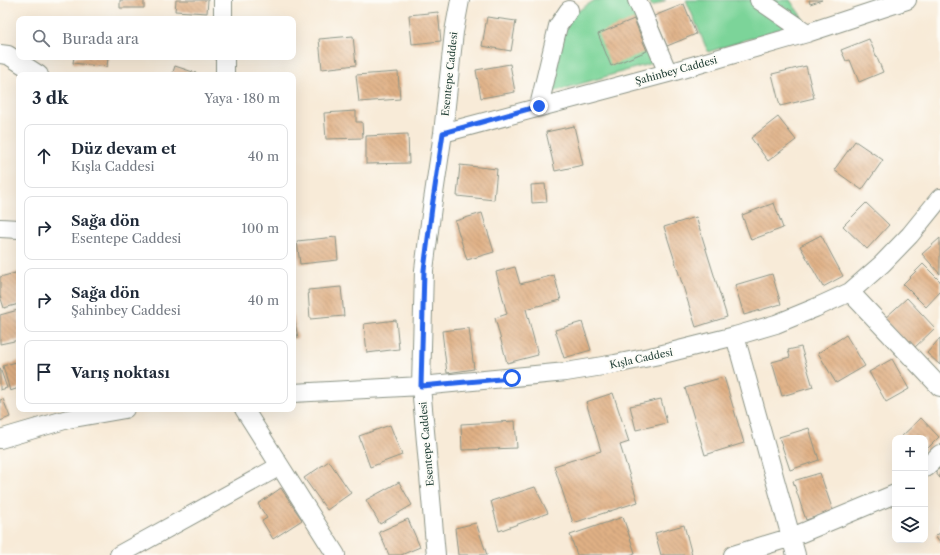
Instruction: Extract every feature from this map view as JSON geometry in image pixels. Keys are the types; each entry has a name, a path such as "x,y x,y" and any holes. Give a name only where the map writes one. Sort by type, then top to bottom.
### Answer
{"street":[{"path":"223,0 223,16"},
{"name":"Esentepe Caddesi","path":"434,554 421,386 424,270 443,133 454,32 460,0"},
{"path":"638,0 668,73"},
{"path":"759,0 806,34"},
{"name":"Şahinbey Caddesi","path":"443,133 539,106 668,73 806,34 908,0"},
{"path":"539,106 558,26 569,10"},
{"path":"0,54 8,55 34,72"},
{"path":"225,60 225,72"},
{"name":"Kışla Caddesi","path":"296,393 421,386 566,372 658,355 776,324 850,292 882,264 906,240 940,198"},
{"path":"0,228 16,229"},
{"path":"850,292 940,387"},
{"path":"735,336 796,555"},
{"path":"0,440 68,419 106,412"},
{"path":"246,412 336,555"},
{"path":"928,465 940,454"},
{"path":"120,555 280,466"},
{"path":"733,555 792,537 892,495"}],"green space":[{"path":"595,0 631,0 656,62 549,93 562,30 573,14"},
{"path":"649,0 666,0 652,7"},
{"path":"686,0 752,0 786,27 708,52"},
{"path":"771,0 790,0 804,20"}],"building":[{"path":"120,0 144,0 144,8 120,8"},
{"path":"176,0 208,0 207,13 175,11"},
{"path":"809,0 822,0 810,4"},
{"path":"684,4 696,34 667,46 654,16"},
{"path":"438,12 441,41 412,44 409,15"},
{"path":"487,17 516,21 511,51 482,46"},
{"path":"634,19 647,51 611,66 598,34"},
{"path":"353,36 356,65 322,69 319,39"},
{"path":"869,39 883,72 859,82 850,60 846,61 841,50"},
{"path":"74,60 108,60 107,67 73,63"},
{"path":"510,64 515,92 481,98 476,70"},
{"path":"175,66 193,72 173,72"},
{"path":"806,66 814,98 780,106 772,74"},
{"path":"398,72 400,99 359,102 356,75"},
{"path":"356,111 356,122 362,122 363,138 326,139 324,113"},
{"path":"778,117 796,140 768,161 751,138"},
{"path":"574,126 583,165 555,171 546,132"},
{"path":"408,134 409,163 366,164 366,136"},
{"path":"855,141 883,160 862,190 834,170"},
{"path":"460,165 497,169 494,200 457,196"},
{"path":"545,184 547,202 532,203 531,185"},
{"path":"774,203 783,228 751,240 742,215"},
{"path":"866,203 889,225 867,249 843,226"},
{"path":"482,213 494,252 467,260 455,221"},
{"path":"696,217 727,317 696,327 664,227"},
{"path":"821,235 843,276 823,287 800,246"},
{"path":"336,237 338,260 300,264 297,241"},
{"path":"940,238 940,274 922,254"},
{"path":"923,264 940,281 940,292 926,307 903,284"},
{"path":"515,267 520,284 554,275 561,300 526,309 538,355 507,363 495,318 507,314 496,272"},
{"path":"16,273 16,305 4,308 0,296 0,277"},
{"path":"772,274 781,304 744,315 735,285"},
{"path":"341,287 344,316 310,319 308,290"},
{"path":"907,298 935,328 912,350 884,319"},
{"path":"16,311 16,341 0,344 0,315"},
{"path":"396,320 399,349 367,353 364,324"},
{"path":"582,322 591,350 564,358 555,330"},
{"path":"296,328 298,338 296,338"},
{"path":"469,328 474,369 447,373 442,331"},
{"path":"846,335 865,366 836,383 818,353"},
{"path":"940,338 940,365 927,353"},
{"path":"801,347 813,387 782,396 772,362 790,357 788,350"},
{"path":"892,359 909,389 886,402 869,372"},
{"path":"16,362 16,389 10,391 3,366"},
{"path":"0,368 7,388 0,390"},
{"path":"724,377 744,443 705,455 685,388"},
{"path":"613,393 629,442 620,445 638,502 573,523 554,466 601,451 586,402"},
{"path":"3,399 10,417 0,421 0,400"},
{"path":"661,399 667,423 636,430 630,406"},
{"path":"921,418 939,437 928,448 928,435 903,435"},
{"path":"515,421 517,448 462,450 461,424"},
{"path":"390,425 402,455 370,467 359,436"},
{"path":"809,428 819,460 790,470 779,437"},
{"path":"329,461 351,493 327,510 304,478"},
{"path":"940,468 940,478 935,472"},
{"path":"820,473 833,511 806,520 793,481"},
{"path":"399,482 412,505 380,524 366,500"},
{"path":"535,487 548,513 499,531 491,501"},
{"path":"281,488 302,520 273,539 262,521 267,518 258,504"},
{"path":"623,517 635,553 629,555 577,555 570,535"},
{"path":"408,519 420,547 401,555 389,555 379,532"},
{"path":"476,523 487,555 458,555 455,528"},
{"path":"684,525 692,555 661,555 655,533"},
{"path":"940,533 940,543 935,536"}],"route":[{"path":"512,378 421,386 424,270 443,133 539,106"}]}
